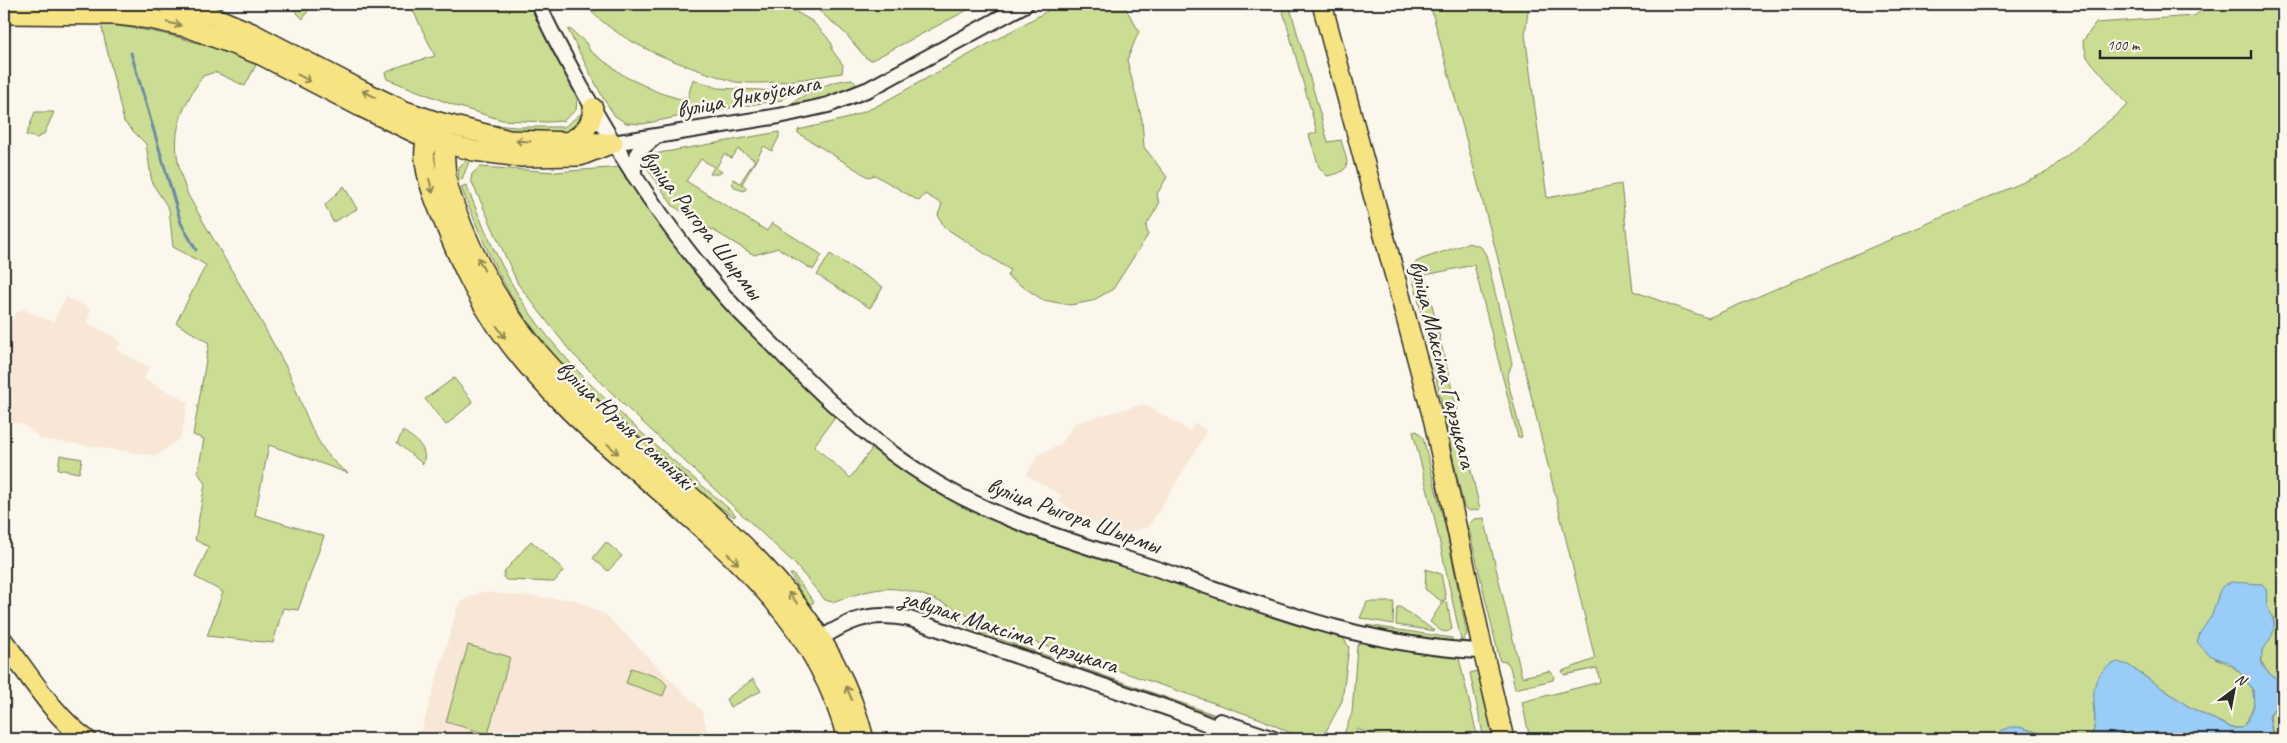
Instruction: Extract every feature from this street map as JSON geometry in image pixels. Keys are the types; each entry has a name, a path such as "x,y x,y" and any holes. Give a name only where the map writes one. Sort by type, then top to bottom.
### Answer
{"main road":[{"path":"167,4 209,15 252,33 369,94 405,111 438,122 509,140 572,140 613,143"},
{"name":"вуліца Максіма Гарэцкага","path":"1322,4 1434,422 1482,651 1504,739"},
{"path":"4,14 117,15 150,19 190,28 261,55 353,103 435,141 474,151 521,157 580,156 613,143"},
{"path":"572,140 580,135 590,123 593,108"},
{"path":"435,141 432,126 438,122"},
{"name":"вуліца Юрыя Семянякі","path":"435,141 444,162 449,190 482,267 503,304 529,341 582,397 755,556 798,604 834,698 847,739"},
{"name":"вуліца Юрыя Семянякі","path":"435,141 425,166 434,197 467,275 501,333 557,396 758,584 784,614 814,643 849,692 864,739"},
{"path":"449,190 454,170 464,157 474,151"},
{"path":"4,642 53,706 78,734 86,739"}],"street":[{"path":"539,4 613,143"},
{"name":"вуліца Янкоўскага","path":"613,143 779,116 828,105 869,89 1026,4"},
{"path":"633,174 635,160 641,148 657,136"},
{"name":"вуліца Рыгора Шырмы","path":"613,143 672,230 723,294 826,398 862,429 923,475 961,496 1036,530 1177,576 1262,607 1354,633 1418,646 1482,651"},
{"name":"завулак Максіма Гарэцкага","path":"814,643 853,620 867,616 890,615 910,619 1173,710 1244,739"},
{"name":"завулак Максіма Гарэцкага","path":"1173,710 1222,722 1274,739"}],"shaded area":[{"path":"66,297 91,309 87,322 121,341 117,350 149,367 144,379 188,402 181,437 157,456 41,439 22,424 4,421 4,338 15,314 23,309 53,322"},
{"path":"1144,404 1190,431 1195,423 1205,429 1204,437 1149,527 1125,533 1095,523 1058,501 1061,495 1026,475 1038,455 1061,444 1075,423"},
{"path":"481,592 575,600 606,615 702,711 708,734 706,739 402,739 422,729 457,609 462,601"}],"green space":[{"path":"288,4 312,4 303,19"},
{"path":"410,4 530,4 577,98 576,110 563,121 502,120 456,106 387,79 385,73 403,65 435,56"},
{"path":"584,4 782,4 812,21 826,36 832,44 832,50 843,65 842,73 775,82 735,82 676,62 642,47 611,28"},
{"path":"811,4 979,4 872,60 866,58 845,33"},
{"path":"1060,4 1123,4 1139,31 1127,60 1142,120 1144,147 1167,177 1157,194 1159,204 1146,226 1148,235 1113,289 1092,301 1070,305 1043,300 1007,276 1010,270 944,227 938,215 942,204 925,194 919,201 875,175 868,177 798,133 798,130 845,119 875,107"},
{"path":"1281,4 1289,4 1328,142 1341,140 1347,164 1342,171 1336,174 1327,176 1319,167 1309,135 1317,132"},
{"path":"1430,4 1529,4 1525,34 1547,198 1621,184 1633,291 1708,318 2047,172 2128,105 2087,57 2083,41 2096,23 2194,16 2211,4 2283,4 2283,688 2265,669 2262,661 2263,651 2273,631 2274,620 2267,606 2267,592 2262,584 2218,595 2215,610 2207,625 2215,658 2232,666 2239,672 2251,686 2254,694 2251,712 2246,723 2241,728 2232,728 2191,708 2128,665 2093,703 2094,727 2088,739 2061,740 2015,727 2007,728 1992,739 1530,739 1522,702 1600,682 1597,668 1564,675 1562,671 1595,659 1497,255"},
{"path":"101,24 161,33 180,38 217,49 256,65 245,86 215,72 203,76 193,91 180,119 176,147 182,178 188,195 286,367 317,439 336,463 348,473 269,445 255,515 324,536 298,610 283,608 273,643 207,636 223,592 195,577 209,547 195,540 205,484 198,472 204,439 193,435 209,343 176,323 206,265 173,247 169,209 152,183 146,144 124,122"},
{"path":"570,29 586,43 590,51 626,77 660,93 687,101 693,79 717,88 779,91 798,89 782,100 696,113 643,124 626,123 615,116 603,98 568,30"},
{"path":"852,79 856,84 854,88 820,100 790,104 812,91 843,80"},
{"path":"35,112 54,112 44,134 37,138 26,135"},
{"path":"583,112 577,126 567,133 483,130 484,124 515,127 564,127"},
{"path":"779,132 779,137 772,151 764,146 742,184 747,188 744,191 735,188 732,183 733,179 740,183 755,160 738,149 732,158 724,154 716,168 722,172 719,174 710,174 714,167 701,159 686,181 767,231 772,223 822,255 813,270 778,248 754,255 673,206 647,168 646,161 654,154"},
{"path":"469,157 469,162 462,179 458,180 459,167"},
{"path":"480,167 556,172 622,167 836,415 814,446 850,478 873,447 954,498 1341,635 1349,647 1342,701 1322,739 1303,739 1261,719 987,626 936,600 908,591 881,589 832,602 825,600 793,562 624,405 570,351 518,284 471,180 472,174"},
{"path":"466,185 510,280 528,310 549,338 599,392 653,443 736,515 734,517 712,501 614,415 590,393 546,345 517,305 498,272 461,187"},
{"path":"344,186 357,209 333,222 325,205"},
{"path":"1469,243 1481,247 1486,255 1512,363 1507,378 1522,437 1518,437 1474,265 1425,275 1480,509 1470,511 1464,507 1411,272 1416,262 1422,259"},
{"path":"830,254 883,287 870,308 817,275"},
{"path":"454,378 473,402 446,425 425,399"},
{"path":"403,431 420,444 424,453 423,464 397,443"},
{"path":"1417,431 1423,438 1447,534 1467,634 1463,640 1461,640 1434,516 1413,432"},
{"path":"60,455 82,459 79,473 58,469"},
{"path":"1484,518 1522,677 1549,671 1554,675 1553,680 1515,689 1510,667 1507,662 1500,661 1468,525 1474,519"},
{"path":"531,541 564,570 554,582 506,580 503,577 505,571"},
{"path":"606,542 622,556 608,571 593,558"},
{"path":"1426,569 1441,574 1446,599 1441,601 1425,589"},
{"path":"790,574 793,574 814,602 810,605 808,605"},
{"path":"1367,602 1394,602 1393,624 1360,618"},
{"path":"1447,602 1452,629 1446,632 1430,622 1442,603"},
{"path":"1397,607 1400,607 1435,631 1396,625"},
{"path":"948,615 994,637 1230,720 995,641"},
{"path":"1366,625 1452,638 1452,641 1373,630"},
{"path":"1361,641 1458,654 1478,739 1384,739 1357,729 1352,739 1342,739 1352,713 1357,646"},
{"path":"468,645 510,657 488,734 446,722"},
{"path":"631,668 660,678 667,685 663,696 626,683"},
{"path":"1478,671 1494,739 1484,739 1470,673"},
{"path":"753,679 761,691 730,707 726,699"},
{"path":"2283,696 2283,739 2273,739 2270,716"}],"water":[{"path":"2231,582 2262,584 2267,591 2267,605 2274,621 2274,627 2272,636 2261,658 2264,667 2278,680 2283,688 2281,699 2269,716 2273,739 2088,739 2093,731 2095,721 2094,689 2097,679 2104,670 2117,662 2128,665 2191,708 2232,728 2241,728 2247,722 2254,706 2253,690 2237,669 2228,662 2209,655 2197,642 2200,633 2212,615 2220,590"},
{"path":"2010,727 2019,727 2059,739 1992,739 2002,730"}],"waterway":[{"path":"131,53 181,223 196,250"}]}
